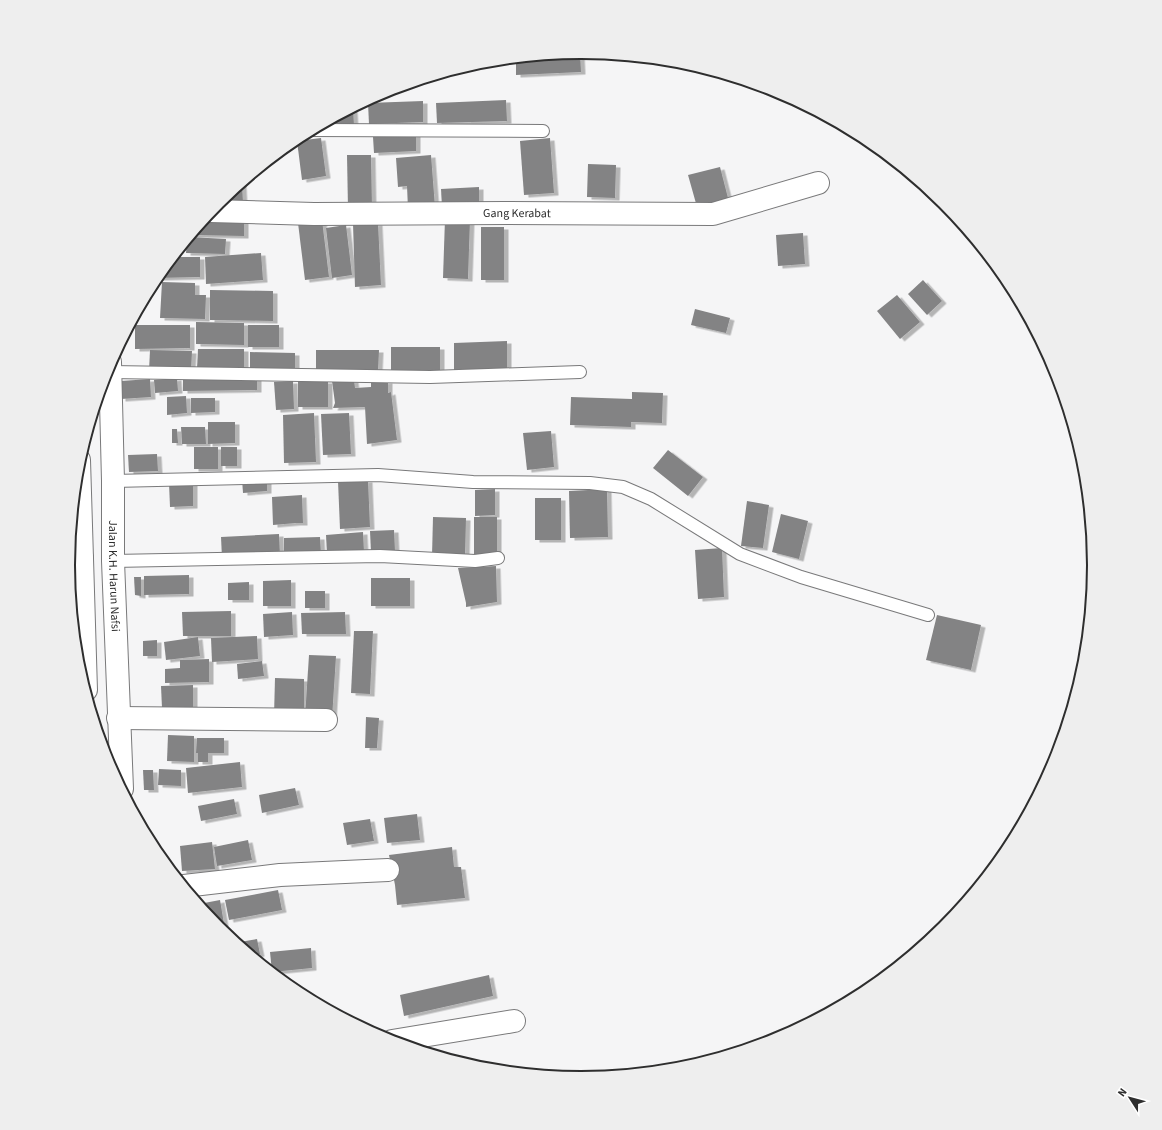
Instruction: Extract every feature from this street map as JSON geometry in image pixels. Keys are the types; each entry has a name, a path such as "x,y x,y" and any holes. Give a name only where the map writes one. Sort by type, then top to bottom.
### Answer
{"street":[{"name":"Gang Kerabat","path":"219,211 314,214 714,214 818,183"},
{"name":"Jalan K.H. Harun Nafsi","path":"110,380 113,560 120,772"},
{"path":"75,552 77,522"},
{"path":"75,561 81,643"},
{"path":"118,718 326,720"},
{"path":"190,885 280,875 388,870"},
{"path":"405,1039 514,1021"}],"lane":[{"path":"323,130 543,131"},
{"path":"116,367 430,377 580,372"},
{"path":"113,480 378,475 473,482 590,483 623,487 651,499 740,554 801,577 928,616"},
{"path":"113,560 380,556 475,561 498,558"}],"building":[{"path":"580,59 581,72 516,75 516,63"},
{"path":"506,100 507,121 437,123 436,103"},
{"path":"423,101 423,122 369,124 368,106 376,103"},
{"path":"353,113 354,125 330,126"},
{"path":"416,134 416,151 374,153 373,137"},
{"path":"321,138 326,176 302,180 298,146 307,140"},
{"path":"550,138 554,193 524,195 520,141"},
{"path":"347,155 371,155 372,208 348,209"},
{"path":"431,155 435,207 408,209 407,186 398,187 396,158"},
{"path":"588,164 616,165 615,198 587,197"},
{"path":"720,167 728,198 697,207 688,175"},
{"path":"479,187 479,205 442,207 441,189"},
{"path":"242,189 243,203 228,202"},
{"path":"215,215 244,216 244,236 198,235"},
{"path":"445,219 470,220 468,279 443,278"},
{"path":"322,220 329,277 305,280 298,223"},
{"path":"378,223 381,285 355,287 353,224"},
{"path":"346,225 352,275 332,278 326,228"},
{"path":"481,227 504,227 504,280 481,280"},
{"path":"803,233 805,264 778,266 776,235"},
{"path":"196,237 226,239 225,254 186,253 186,249"},
{"path":"261,253 263,280 206,284 205,257"},
{"path":"180,257 200,257 200,277 165,278"},
{"path":"923,280 942,301 927,315 908,294"},
{"path":"162,282 195,283 195,295 206,295 205,319 160,318"},
{"path":"210,290 273,291 273,321 210,320"},
{"path":"897,295 920,322 900,339 877,311"},
{"path":"695,309 730,318 726,333 691,325"},
{"path":"196,322 244,323 244,345 196,344"},
{"path":"136,325 190,325 190,348 135,349"},
{"path":"248,325 279,325 279,347 248,347"},
{"path":"507,341 507,369 454,370 454,343"},
{"path":"391,347 440,347 440,370 391,370"},
{"path":"198,349 244,349 244,370 197,369"},
{"path":"150,350 192,351 191,371 149,371"},
{"path":"316,350 379,350 378,372 316,372"},
{"path":"250,352 295,353 295,372 250,371"},
{"path":"257,377 257,390 183,391 183,378"},
{"path":"177,378 178,391 155,393 154,380"},
{"path":"150,379 151,397 121,399 121,381"},
{"path":"354,380 355,388 371,387 371,382 388,381 388,393 391,392 397,440 367,444 365,407 333,408 335,403 332,381"},
{"path":"293,381 294,409 276,410 274,382"},
{"path":"298,381 328,381 328,407 298,407"},
{"path":"632,392 663,393 662,423 631,422 631,427 570,425 571,397 632,399"},
{"path":"186,396 187,413 167,415 167,397"},
{"path":"191,398 215,398 215,412 191,413"},
{"path":"314,413 316,462 284,463 283,415"},
{"path":"349,413 351,454 323,455 321,414"},
{"path":"208,422 235,422 235,443 208,444"},
{"path":"181,427 205,427 206,444 182,444"},
{"path":"172,429 177,429 178,443 172,443"},
{"path":"551,431 554,467 527,470 523,433"},
{"path":"194,447 218,447 218,469 194,469"},
{"path":"221,447 237,447 237,466 221,466"},
{"path":"668,450 703,477 688,496 653,468"},
{"path":"157,454 158,471 129,472 128,455"},
{"path":"267,478 267,491 243,493 242,479"},
{"path":"368,480 370,527 340,529 338,481"},
{"path":"193,482 193,506 170,507 169,483"},
{"path":"495,489 495,515 475,516 475,490"},
{"path":"607,489 608,537 570,538 569,491"},
{"path":"302,495 303,523 273,525 272,497"},
{"path":"535,498 561,498 561,540 535,540"},
{"path":"747,501 769,505 763,548 741,546"},
{"path":"781,514 808,521 799,559 772,552"},
{"path":"433,517 466,518 465,557 432,556"},
{"path":"474,517 497,517 497,555 474,555"},
{"path":"394,530 395,551 371,552 370,531"},
{"path":"363,532 364,552 327,554 326,535"},
{"path":"279,534 280,556 222,558 221,537"},
{"path":"320,537 321,555 284,556 284,538"},
{"path":"722,548 724,597 698,599 695,550"},
{"path":"496,566 497,602 466,607 458,568"},
{"path":"189,575 189,594 144,595 144,576"},
{"path":"134,577 141,577 141,596 135,595"},
{"path":"371,578 410,578 410,606 371,606"},
{"path":"291,580 291,606 263,606 263,581"},
{"path":"249,582 249,600 228,600 228,583"},
{"path":"305,591 325,591 325,608 305,608"},
{"path":"231,611 231,636 183,636 182,612"},
{"path":"292,612 293,635 264,637 263,614"},
{"path":"345,612 346,634 302,634 301,613"},
{"path":"937,615 981,625 971,670 926,660"},
{"path":"354,631 373,631 370,694 351,693"},
{"path":"257,636 258,659 212,662 211,638"},
{"path":"198,637 200,656 166,660 164,642"},
{"path":"157,640 157,656 143,656 143,641"},
{"path":"309,655 336,656 332,719 305,717"},
{"path":"209,659 209,682 165,683 165,669 180,668 180,660"},
{"path":"262,661 264,676 238,679 237,664"},
{"path":"275,678 304,679 304,717 274,716"},
{"path":"193,685 193,707 162,708 161,686"},
{"path":"366,717 379,718 377,748 365,748"},
{"path":"168,735 194,736 194,762 167,761"},
{"path":"197,738 224,738 224,753 208,753 208,762 198,762 198,753 196,753"},
{"path":"240,762 242,787 188,793 186,768"},
{"path":"159,769 181,770 181,786 158,785"},
{"path":"143,770 153,770 154,790 144,790"},
{"path":"295,788 299,805 262,813 259,795"},
{"path":"234,799 237,814 201,821 198,806"},
{"path":"417,814 420,840 387,843 384,818"},
{"path":"370,819 374,841 347,845 343,823"},
{"path":"248,840 252,860 217,866 214,847"},
{"path":"212,842 215,869 182,871 180,846"},
{"path":"452,847 454,867 461,867 465,898 397,905 389,855"},
{"path":"278,890 282,910 229,920 225,900"},
{"path":"220,900 224,924 223,923 205,903"},
{"path":"257,939 260,954 259,954 243,941"},
{"path":"311,948 312,968 280,971 271,965 270,952"},
{"path":"489,975 493,996 404,1016 400,995"}]}
